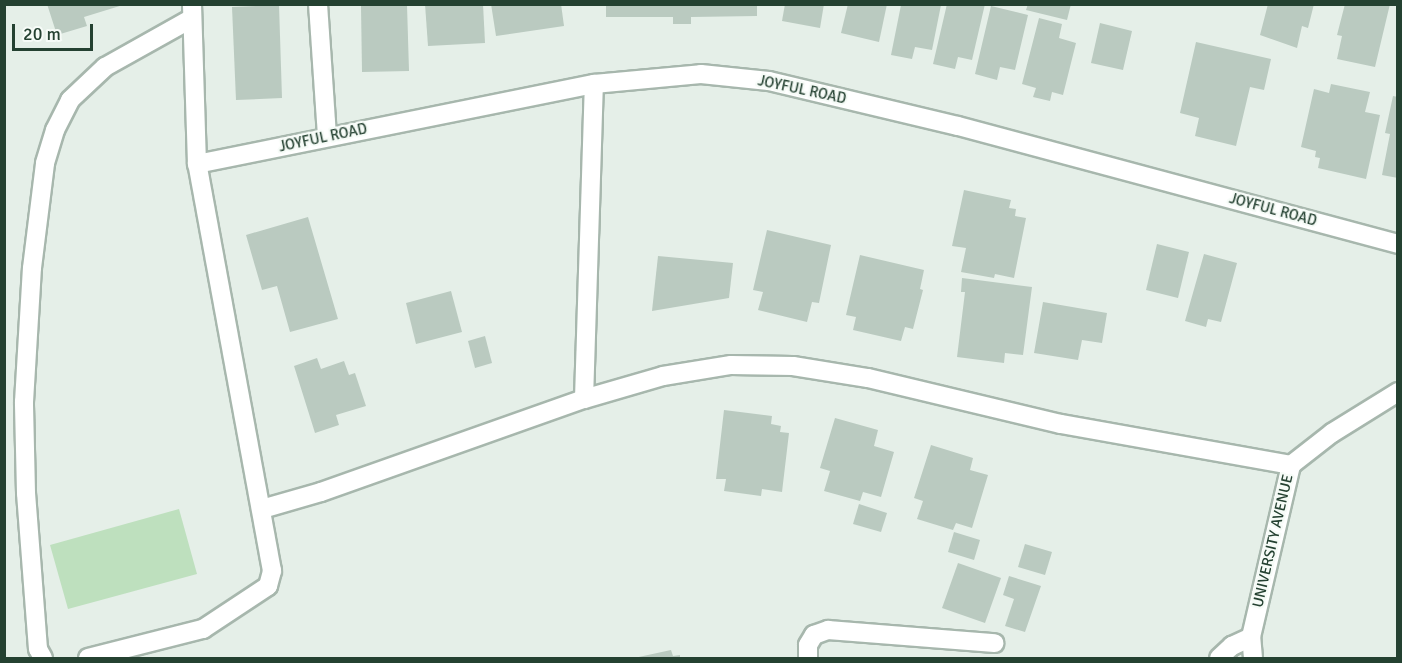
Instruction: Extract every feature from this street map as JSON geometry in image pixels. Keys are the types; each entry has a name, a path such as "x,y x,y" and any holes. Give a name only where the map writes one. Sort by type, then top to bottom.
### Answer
{"street":[{"path":"318,4 327,137"},
{"path":"88,658 203,629 268,586 272,572 262,509 217,284 197,164 192,12"},
{"path":"43,658 38,649 26,493 24,402 32,268 45,163 55,130 70,100 105,67 192,12"},
{"name":"JOYFUL ROAD","path":"197,164 594,84 701,74 770,81 980,132 1398,244"},
{"path":"584,399 594,84"},
{"path":"262,509 321,492 584,399 663,376 731,365 793,366 868,378 1104,432 1291,465"},
{"name":"UNIVERSITY AVENUE","path":"1253,658 1251,637 1291,465 1332,434 1398,392"},
{"path":"808,658 808,645 814,635 828,630 994,643"},
{"path":"1220,658 1232,646 1251,637"}],"green space":[{"path":"179,509 197,574 68,609 50,545"}],"building":[{"path":"47,4 123,5 84,17 87,26 57,35"},
{"path":"425,4 483,4 485,43 428,46"},
{"path":"491,4 561,4 564,26 496,36"},
{"path":"606,4 757,4 757,16 691,17 691,24 673,24 673,17 606,17"},
{"path":"785,4 824,4 820,28 782,21"},
{"path":"848,4 887,4 879,42 841,33"},
{"path":"947,4 985,4 972,60 958,57 955,69 933,64"},
{"path":"1028,4 1071,4 1067,20 1026,10"},
{"path":"1268,4 1314,4 1308,28 1302,26 1297,48 1260,35"},
{"path":"1345,4 1390,4 1375,67 1337,59 1342,36 1337,35"},
{"path":"279,5 282,98 236,100 232,7"},
{"path":"407,5 409,71 362,72 361,6"},
{"path":"901,5 941,5 932,50 915,47 912,59 891,55"},
{"path":"991,6 1028,15 1015,70 1000,67 997,80 975,74"},
{"path":"1039,18 1062,24 1059,38 1076,43 1063,95 1052,92 1050,101 1033,97 1036,88 1022,84"},
{"path":"1100,23 1132,31 1123,70 1091,63"},
{"path":"1196,42 1271,59 1264,90 1250,87 1236,146 1195,136 1199,118 1180,113"},
{"path":"1331,84 1370,92 1365,112 1380,115 1366,179 1318,168 1320,158 1315,157 1316,151 1301,147 1314,89 1329,93"},
{"path":"1393,96 1398,97 1398,178 1382,175 1390,134 1385,133"},
{"path":"964,190 1011,200 1009,208 1016,209 1015,216 1026,218 1014,278 995,274 994,278 961,272 966,248 952,246"},
{"path":"308,217 338,319 290,332 277,286 262,290 246,235"},
{"path":"767,230 831,245 819,303 812,302 807,322 758,310 763,292 753,290"},
{"path":"1157,244 1189,252 1178,298 1146,290"},
{"path":"1204,254 1237,263 1221,322 1208,319 1206,327 1185,321"},
{"path":"860,255 924,270 920,289 923,290 913,329 905,327 901,341 853,330 856,317 846,315"},
{"path":"658,256 733,263 729,298 652,311"},
{"path":"962,278 1032,287 1023,355 1005,353 1004,363 957,357 965,292 961,292"},
{"path":"451,291 462,332 416,344 406,303"},
{"path":"1043,302 1107,313 1102,343 1082,340 1078,360 1034,353"},
{"path":"485,336 492,363 475,368 468,341"},
{"path":"317,358 321,369 344,361 349,375 355,373 366,406 336,415 339,425 315,433 294,366"},
{"path":"724,410 772,416 771,424 781,426 780,432 789,433 782,492 762,489 761,496 724,491 726,479 716,479"},
{"path":"835,418 878,430 874,446 894,452 881,497 863,492 860,501 824,491 830,471 820,468"},
{"path":"931,445 973,458 970,470 988,475 972,528 956,523 953,530 917,519 923,501 914,498"},
{"path":"859,504 887,513 881,532 853,524"},
{"path":"954,532 980,540 974,560 948,552"},
{"path":"1025,544 1052,552 1045,575 1018,567"},
{"path":"958,563 1001,578 985,623 942,608"},
{"path":"1009,576 1041,586 1025,632 1005,626 1014,599 1003,595"},
{"path":"671,650 673,656 680,655 680,658 634,658"}]}
